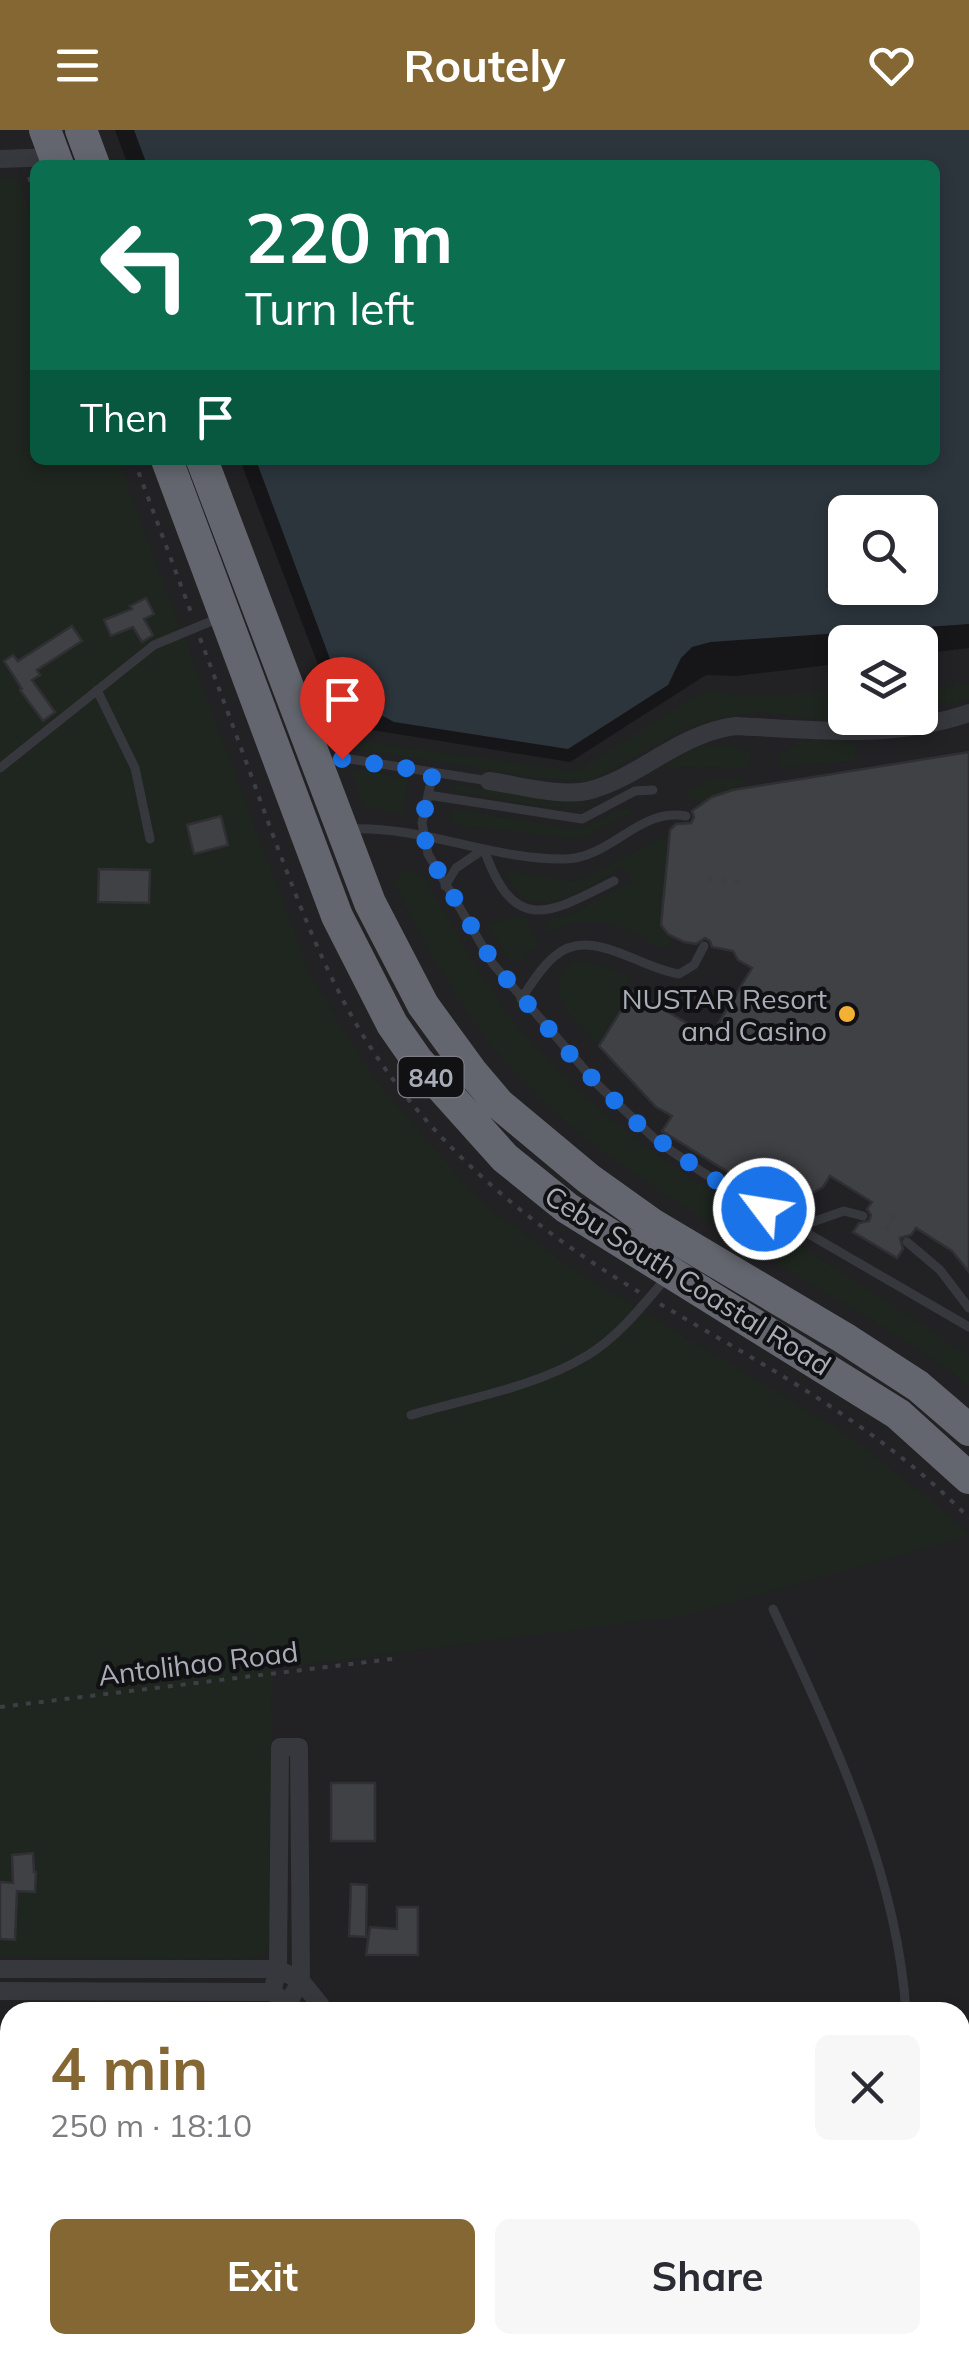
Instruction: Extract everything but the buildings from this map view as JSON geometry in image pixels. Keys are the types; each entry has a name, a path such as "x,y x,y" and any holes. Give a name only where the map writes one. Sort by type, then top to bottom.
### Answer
{"highway":[{"path":"81,130 92,160"},
{"name":"Cebu South Coastal Road","path":"169,465 338,916 392,1024 444,1093 505,1158 566,1208 898,1414 969,1478"},
{"name":"Cebu South Coastal Road","path":"204,465 370,904 423,1005 499,1104 589,1179 652,1224 918,1386 969,1430"}],"street":[{"path":"0,159 53,151"},
{"path":"489,781 575,792 605,784 691,737 715,729 735,726 861,734 902,730 969,713"},
{"path":"280,1746 299,1747 301,1981 287,2002 278,1969 280,1746"},
{"path":"0,1969 278,1969 301,1981 318,2002"},
{"path":"0,1992 287,2002"}],"lane":[{"path":"0,768 154,645 225,616"},
{"path":"96,690 135,768 150,839"},
{"path":"315,764 350,758 489,781"},
{"path":"433,772 422,823 428,854 494,964 598,1085 657,1141 795,1228 969,1328"},
{"path":"428,795 582,819 635,792 653,790"},
{"path":"341,829 394,831 484,850 562,860 584,858 660,815 686,816"},
{"path":"484,850 506,892 525,909 551,911 614,881"},
{"path":"446,886 456,868 484,850"},
{"path":"521,999 554,956 570,946 594,945 679,974 694,965 704,946"},
{"path":"795,1228 844,1211 863,1216"},
{"path":"908,1242 940,1270 969,1308"},
{"path":"411,1415 510,1387 589,1354 623,1326 670,1274"},
{"path":"773,1609 838,1752 871,1846 896,1937 905,2002"}],"path":[{"path":"708,879 742,882"},
{"path":"886,1230 894,1215"},
{"name":"Antolihao Road","path":"0,1707 400,1658"}],"shaded area":[{"path":"0,130 115,130 126,160 30,160 30,465 242,465 341,725 570,762 706,675 736,676 828,665 828,735 938,735 938,652 969,648 969,2002 0,2002"},
{"path":"134,130 969,130 969,624 828,625 828,634 711,642 692,647 681,658 668,685 568,749 394,722 343,694 258,465 940,465 940,160 145,160"},
{"path":"0,179 18,179 30,213 30,465 120,465 310,974 375,1080 472,1192 495,1213 577,1271 844,1433 932,1501 969,1536 683,1616 272,1669 271,1943 265,1954 248,1960 0,1957"},
{"path":"969,684 969,698 953,704 938,700 938,687"},
{"path":"715,691 742,696 828,693 828,720 761,712 715,719 687,728 589,782 522,776 341,746 338,738 577,771 695,696"},
{"path":"800,742 853,743 857,747 854,761 782,767 778,764 780,755"},
{"path":"731,745 750,752 746,768 660,767 696,747"},
{"path":"350,770 408,779 403,813 365,807"},
{"path":"747,778 734,789 702,804 684,792 711,779"},
{"path":"454,784 594,805 561,808 525,804 454,791"},
{"path":"464,810 578,830 619,810 635,810 581,839 470,827 455,824 448,816"},
{"path":"662,838 669,841 661,917 661,924 673,938 667,948 600,922 545,932 553,918 571,914 632,881 624,866 577,893 538,903 518,892 507,875 508,871 580,880"},
{"path":"404,870 420,873 427,881 507,1012 592,1102 712,1192 969,1356 969,1386 891,1332 667,1196 565,1121 493,1046 456,994 393,881"},
{"path":"517,916 527,918 539,942 519,963 507,958 488,924"},
{"path":"580,960 630,978 625,987 633,991 599,1046 575,1021 559,991 564,969"}],"place":[{"name":"NUSTAR Resort and Casino","path":"847,1014"}],"route":[{"path":"342,759 433,772 422,823 428,854 494,964 580,1066 641,1127 702,1172 764,1209"}]}
